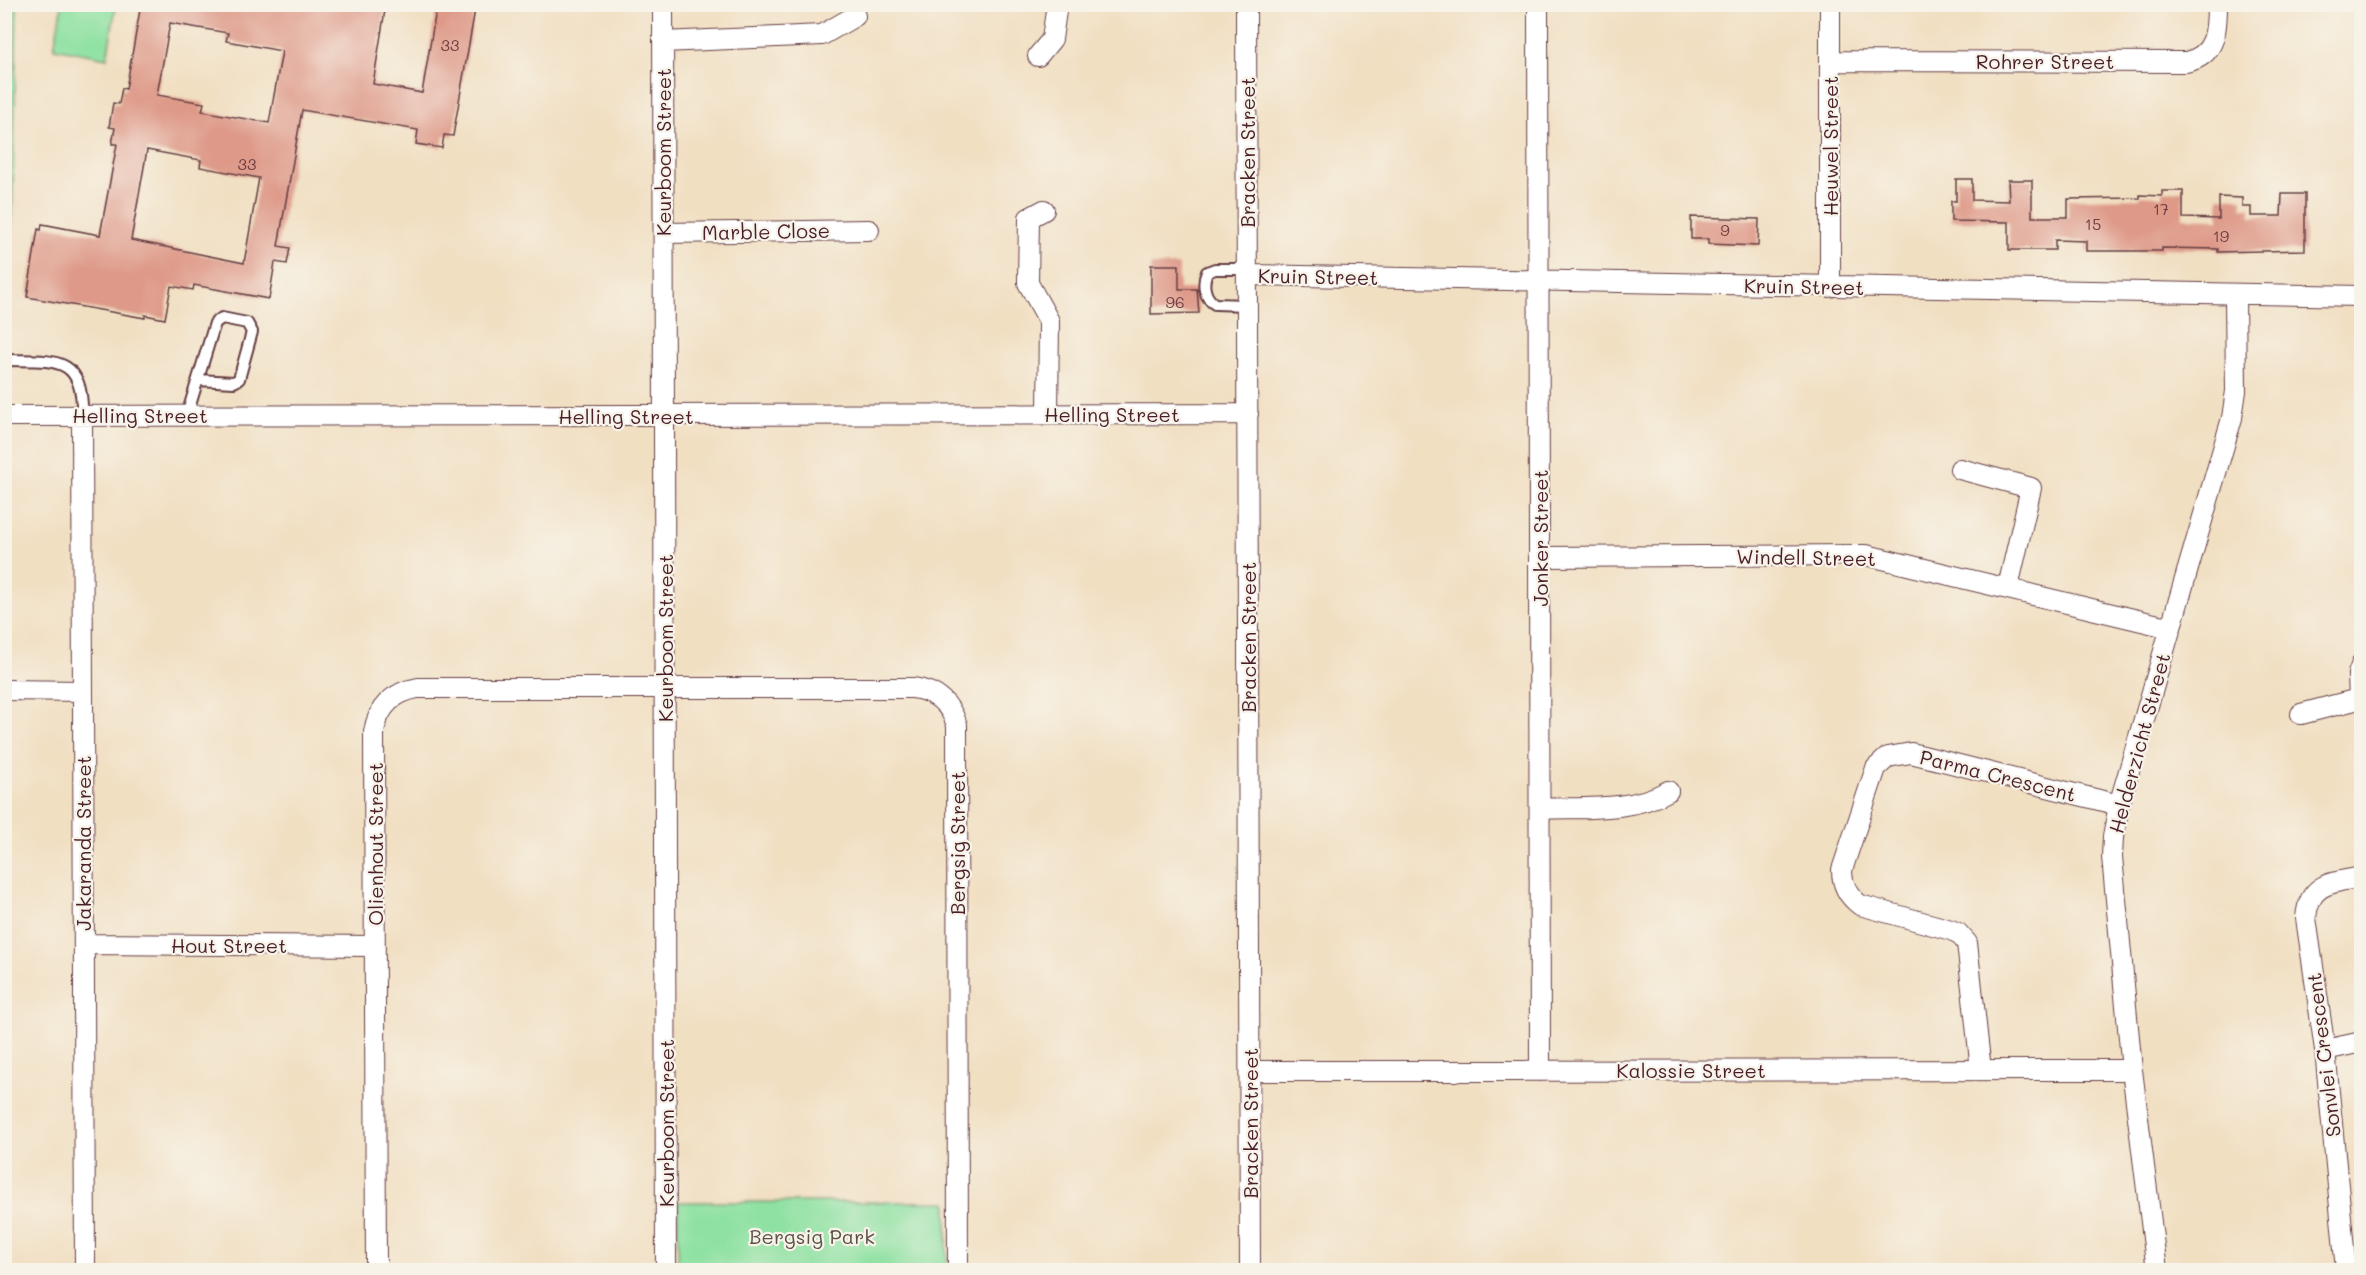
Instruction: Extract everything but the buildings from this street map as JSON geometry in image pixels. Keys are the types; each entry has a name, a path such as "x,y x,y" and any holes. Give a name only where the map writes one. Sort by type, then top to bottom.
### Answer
{"street":[{"name":"Keurboom Street","path":"663,4 666,1270"},
{"path":"1038,56 1052,39 1057,4"},
{"name":"Bracken Street","path":"1246,4 1250,1270"},
{"name":"Jonker Street","path":"1538,4 1541,557 1540,1071"},
{"name":"Heuwel Street","path":"1830,4 1830,287"},
{"name":"Rohrer Street","path":"1831,61 2186,62 2197,60 2216,37 2217,4"},
{"path":"663,42 822,35 855,16"},
{"path":"1044,210 1029,218 1028,283 1048,321 1048,414"},
{"name":"Marble Close","path":"663,233 869,230"},
{"name":"Kruin Street","path":"1247,272 1538,281 2361,296"},
{"name":"Helderzicht Street","path":"2157,1270 2132,1070 2112,857 2113,837 2120,805 2235,403 2235,295"},
{"name":"Helling Street","path":"4,416 1248,414"},
{"name":"Jakaranda Street","path":"82,416 85,1270"},
{"path":"1960,469 2031,488 2008,587"},
{"name":"Windell Street","path":"1541,557 1866,555 2008,587 2171,628"},
{"path":"2301,714 2360,699 2358,674 2361,663"},
{"name":"Olienhout Street","path":"376,1270 374,732 378,714 389,700 398,694 418,688 665,690"},
{"name":"Bergsig Street","path":"665,690 913,688 939,697 955,717 957,725 958,1270"},
{"path":"4,690 83,691"},
{"name":"Parma Crescent","path":"1981,1070 1967,943 1958,933 1951,930 1860,905 1853,900 1844,886 1842,870 1876,768 1888,757 1911,753 2120,805"},
{"path":"1541,809 1632,804 1647,801 1668,791"},
{"name":"Sonvlei Crescent","path":"2346,1270 2325,1050 2306,918 2307,906 2317,890 2324,885 2361,877"},
{"name":"Hout Street","path":"84,944 375,946"},
{"path":"2325,1050 2361,1042"},
{"name":"Kalossie Street","path":"1250,1071 2132,1070"}],"lane":[{"path":"1247,272 1215,269 1207,272 1205,293 1215,304 1247,305"},
{"path":"187,415 198,380 217,321 222,318 247,323 252,332 238,379 234,382 198,380"},
{"path":"4,360 48,361 67,366 81,387 82,416"}],"green space":[{"path":"5,4 17,5 12,228 4,228"},
{"path":"62,5 116,5 107,58 54,48"},
{"name":"Bergsig Park","path":"678,1202 947,1202 947,1270 678,1270"}]}
